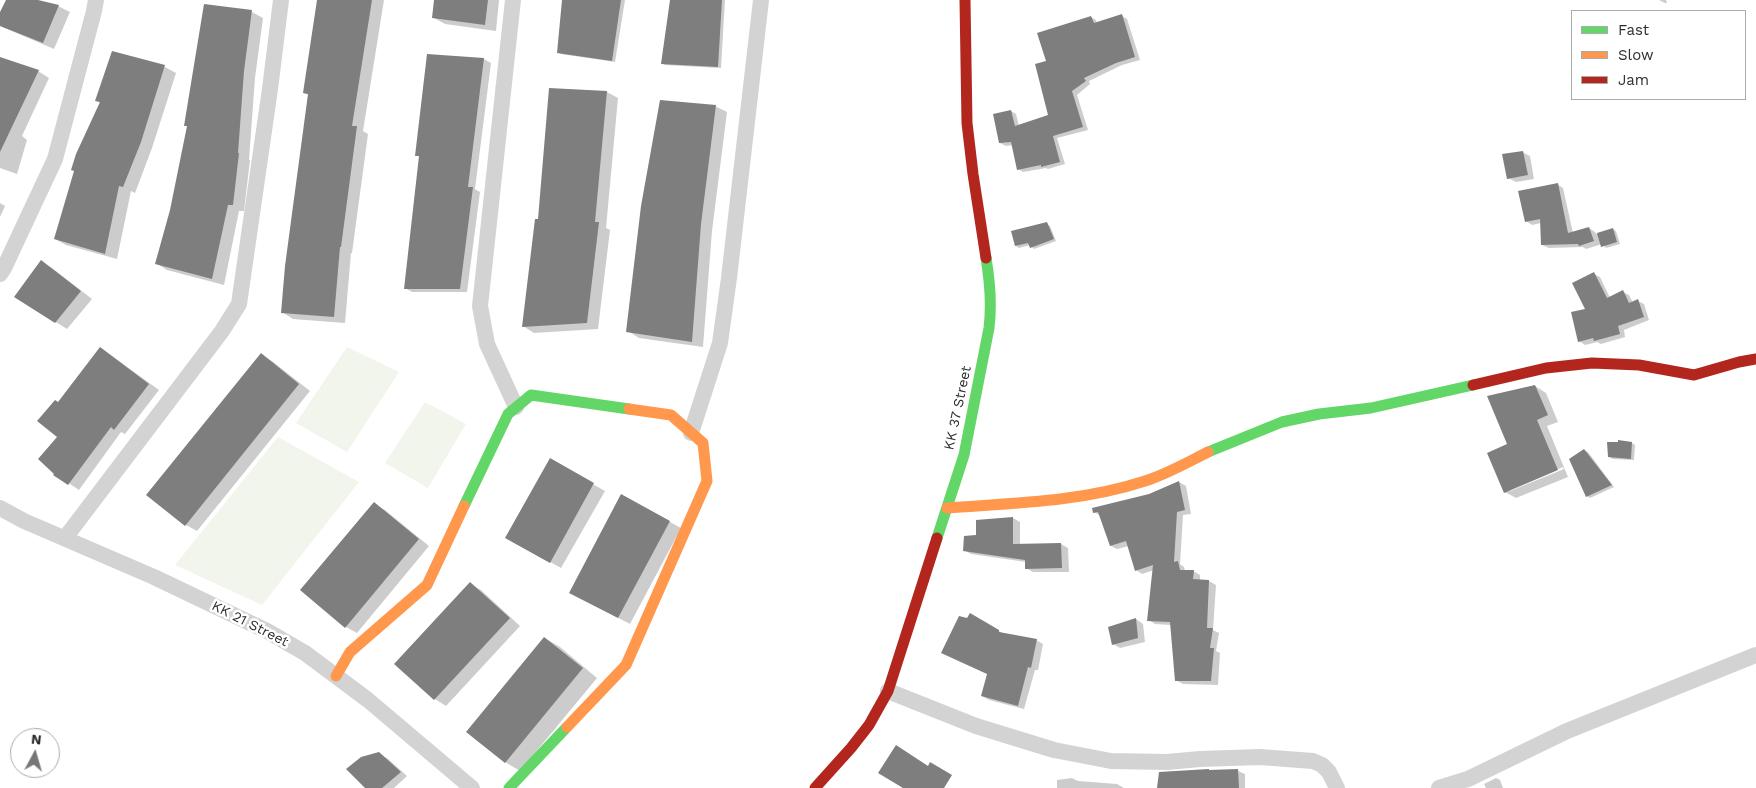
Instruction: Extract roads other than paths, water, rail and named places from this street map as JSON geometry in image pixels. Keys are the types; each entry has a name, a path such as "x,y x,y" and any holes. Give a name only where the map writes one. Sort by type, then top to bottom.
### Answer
{"street":[{"path":"0,274 55,159 96,0"},
{"path":"65,538 222,331 239,304 281,0"},
{"path":"513,0 480,306 487,344 516,407"},
{"path":"691,432 720,343 761,0"},
{"name":"KK 37 Street","path":"815,788 869,725 888,691 966,446 987,338 991,309 990,282 967,123 965,0"},
{"path":"947,508 1060,500 1101,492 1146,481 1236,440 1282,422 1319,414 1370,408 1546,368 1592,363 1630,364 1694,375 1739,362 1756,360"},
{"path":"336,676 350,652 427,585 508,414 531,395 671,415 703,443 707,481 626,665 509,788"},
{"name":"KK 21 Street","path":"0,508 154,577 267,631 305,653 368,700 472,788"},
{"path":"1439,788 1468,779 1567,731 1756,655"},
{"path":"888,691 976,726 1054,750 1111,761 1167,762 1260,757 1313,761 1322,765 1329,772 1337,788"}]}
